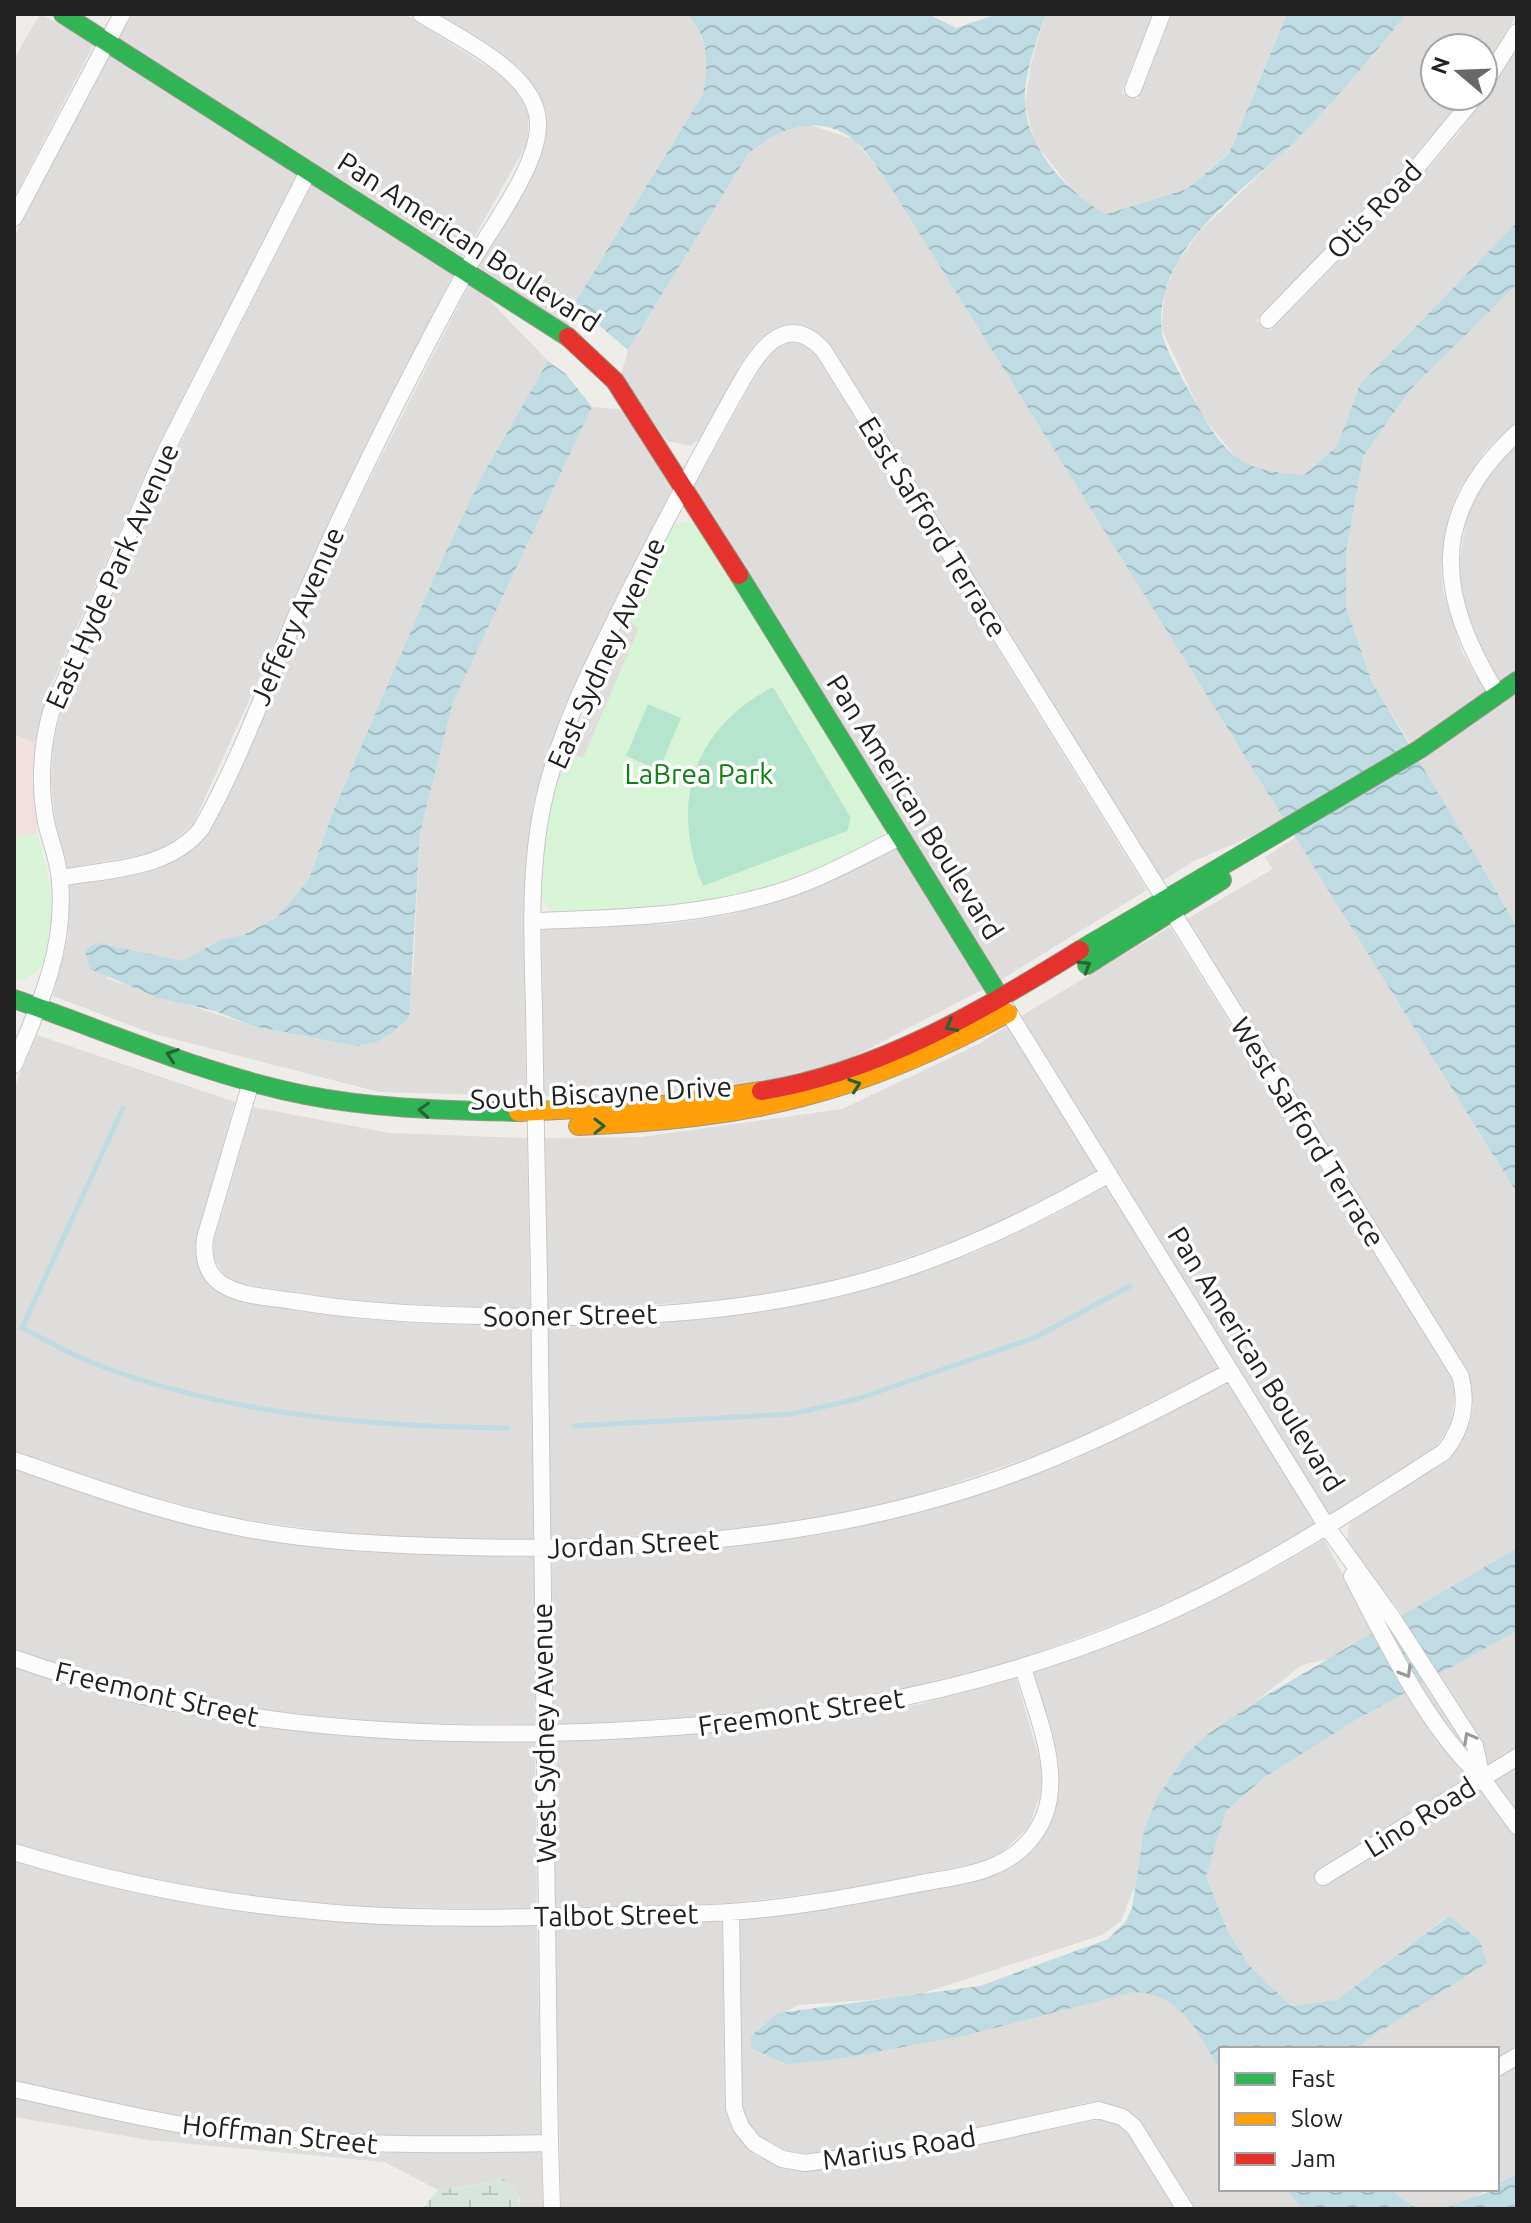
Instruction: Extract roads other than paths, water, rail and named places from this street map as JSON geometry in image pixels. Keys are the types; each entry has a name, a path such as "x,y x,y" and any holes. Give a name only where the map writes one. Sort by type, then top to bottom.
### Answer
{"street":[{"name":"Pan American Boulevard","path":"63,14 467,269 565,334 601,365 633,406 684,485 1327,1527 1394,1620 1475,1746 1482,1778 1517,1826"},
{"path":"14,218 122,14"},
{"name":"Jeffery Avenue","path":"60,878 156,861 188,843 201,829 353,492 467,269 529,161 538,131 538,115 526,88 514,74 421,14"},
{"path":"1133,89 1162,14"},
{"path":"1499,61 1517,32"},
{"name":"Otis Road","path":"1268,320 1418,166 1463,112"},
{"name":"East Hyde Park Avenue","path":"14,1065 36,1016 56,954 60,878 46,823 42,782 44,744 51,712 165,452 309,170"},
{"name":"East Safford Terrace","path":"684,485 762,349 789,333 804,335 817,343 1166,906"},
{"path":"1498,695 1470,650 1457,609 1450,565 1457,519 1466,495 1492,457 1517,433"},
{"name":"East Sydney Avenue","path":"536,1120 533,921 542,807 558,750 606,638 684,485"},
{"name":"South Biscayne Drive","path":"14,999 36,1016 248,1090 305,1095 392,1109 536,1120 679,1104 788,1087 893,1052 1005,1006 1420,749 1517,681"},
{"path":"533,921 643,918 726,907 806,882 900,837"},
{"name":"West Safford Terrace","path":"1166,906 1454,1365"},
{"name":"South Biscayne Drive","path":"14,1017 36,1016"},
{"name":"Sooner Street","path":"248,1090 205,1238 205,1260 218,1281 235,1291 363,1311 539,1318 706,1311 778,1301 857,1284 1007,1229 1109,1174"},
{"name":"West Sydney Avenue","path":"536,1120 552,2209"},
{"name":"Freemont Street","path":"14,1658 127,1692 307,1724 402,1732 544,1733 681,1728 793,1718 919,1696 1023,1667 1178,1607 1271,1561 1327,1527 1444,1452 1453,1441 1461,1424 1465,1398 1454,1365"},
{"name":"Jordan Street","path":"14,1460 178,1514 272,1533 364,1544 543,1549 729,1539 829,1525 924,1503 1069,1453 1231,1371"},
{"path":"1327,1527 1380,1629 1431,1715 1456,1754 1482,1778"},
{"name":"Talbot Street","path":"14,1852 126,1882 271,1907 403,1917 731,1912 858,1896 994,1867 1016,1854 1043,1819 1051,1777 1023,1667"},
{"name":"Lino Road","path":"1323,1877 1517,1757"},
{"name":"Marius Road","path":"731,1912 734,2108 747,2136 763,2150 794,2162 837,2160 947,2143 1098,2110 1122,2117 1134,2127 1185,2209"},
{"path":"1499,2067 1517,2056"},
{"name":"Hoffman Street","path":"14,2089 123,2114 251,2135 382,2145 550,2143"}],"water":[{"path":"687,14 928,14 956,28 997,14 1045,14 1026,82 1028,121 1033,137 1052,168 1078,195 1106,214 1187,189 1229,153 1287,14 1406,14 1302,134 1211,218 1191,241 1175,267 1164,295 1161,325 1165,343 1181,375 1206,421 1227,449 1238,458 1265,470 1304,475 1337,446 1360,384 1517,222 1517,284 1410,390 1363,457 1346,552 1346,607 1371,680 1517,926 1517,1193 883,175 859,145 842,132 828,127 800,126 772,136 748,154 628,350 574,304 703,94 706,51 700,32"},
{"path":"548,361 566,374 592,407 453,702 420,833 409,1017 376,1042 356,1046 253,1026 215,1011 159,998 90,969 85,950 97,943 182,961 221,940 243,935 276,918 309,879 333,812 437,571 482,476"},
{"path":"1517,1548 1517,1631 1354,1721 1264,1778 1226,1811 1206,1876 1228,1932 1250,1966 1291,2006 1337,2000 1449,1916 1480,1941 1487,1963 1365,2041 1360,2047 1219,2047 1219,2068 1196,2030 1177,2008 1150,1994 1133,1992 967,2035 838,2059 787,2064 751,2048 751,2036 778,2013 980,1986 1108,1939 1126,1921 1132,1908 1144,1831 1156,1800 1186,1754 1208,1734 1263,1697"},
{"path":"1517,2173 1517,2209 1442,2209 1499,2191 1499,2184"},
{"path":"1288,2191 1391,2191 1418,2209 1303,2209"}],"waterway":[{"path":"123,1108 22,1328 84,1359 142,1380 245,1406 403,1425 508,1428"},
{"path":"574,1426 792,1414 857,1399 1034,1338 1130,1286"}],"park label":[{"name":"LaBrea Park","path":"699,774"}]}
